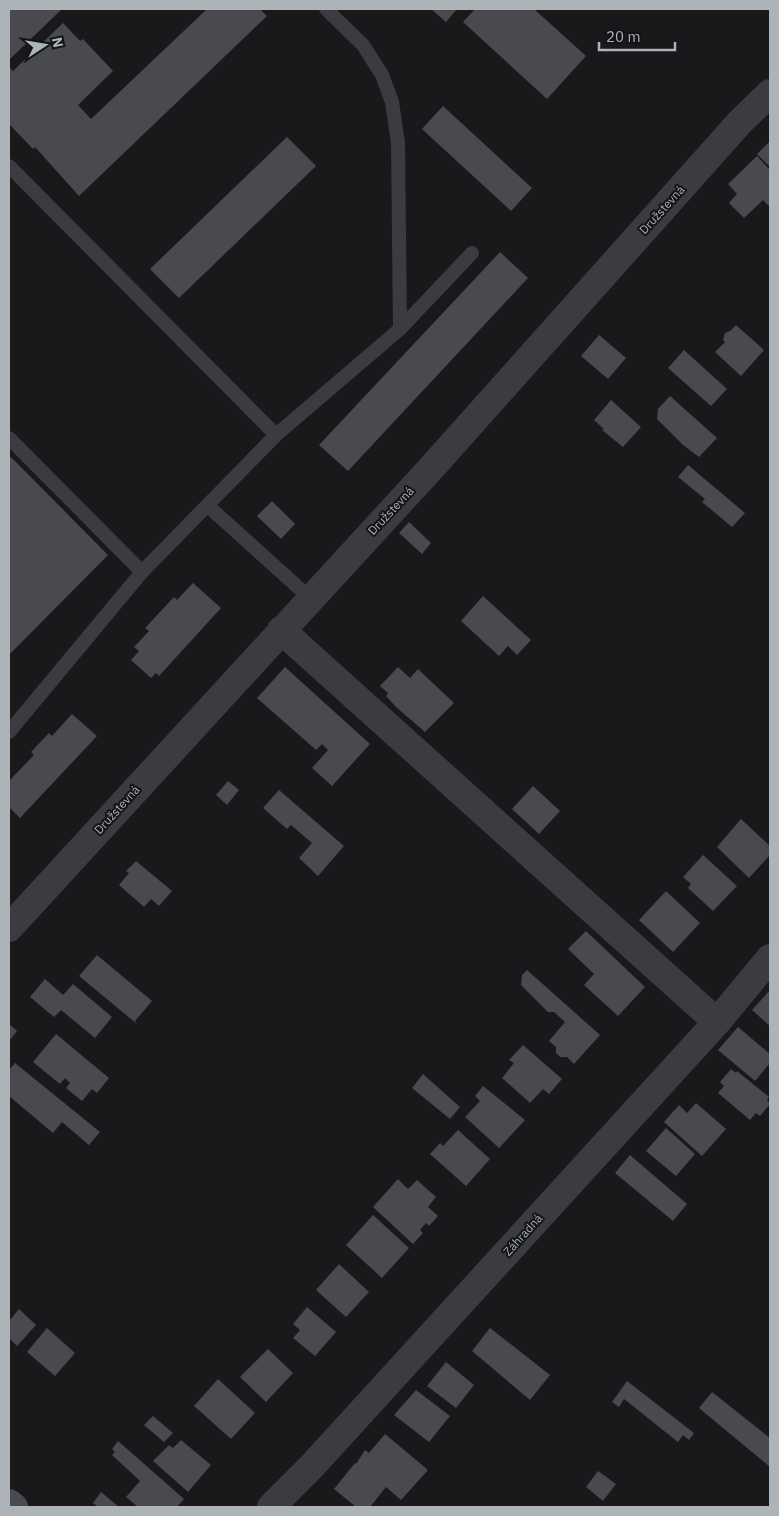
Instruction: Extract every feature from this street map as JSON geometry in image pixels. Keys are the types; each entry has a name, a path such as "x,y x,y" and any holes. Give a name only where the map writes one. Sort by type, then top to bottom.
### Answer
{"street":[{"name":"Družstevná","path":"9,928 434,465 740,122 770,93"},
{"path":"281,630 717,1022"},
{"name":"Záhradná","path":"271,1507 312,1466 717,1022 770,958"},
{"path":"9,1503 14,1507"}],"lane":[{"path":"326,9 363,45 382,75 392,102 398,143 400,176 400,329"},
{"path":"9,166 276,435"},
{"path":"9,732 142,572 276,435 400,329 472,253"},
{"path":"9,438 142,572"},
{"path":"208,506 310,598"}],"building":[{"path":"9,9 62,9 9,60"},
{"path":"207,9 260,9 267,16 79,196 35,147 33,149 9,124 9,67 13,71 63,23 80,41 83,39 113,71 78,105 91,119"},
{"path":"431,9 457,9 446,22"},
{"path":"475,9 534,9 586,56 547,99 463,22"},
{"path":"443,106 532,188 511,211 422,129"},
{"path":"287,137 316,166 179,298 150,269"},
{"path":"770,141 770,167 757,154"},
{"path":"757,156 770,170 770,207 763,200 744,218 729,203 737,194 728,184"},
{"path":"500,252 528,278 348,471 319,445"},
{"path":"736,325 764,350 741,376 715,352 725,342 723,340 725,333"},
{"path":"599,335 626,358 608,379 581,356"},
{"path":"684,350 727,389 711,406 668,368"},
{"path":"670,396 717,438 699,457 683,445 657,419 658,409"},
{"path":"611,400 641,427 623,447 602,430 604,429 594,420"},
{"path":"11,457 108,555 9,655 9,459"},
{"path":"688,465 745,513 732,527 702,502 705,499 678,477"},
{"path":"272,501 295,524 281,539 257,516"},
{"path":"409,522 431,543 422,554 399,533"},
{"path":"193,583 221,608 159,676 156,673 151,678 131,660 139,651 134,647 149,631 145,628 174,597 177,600"},
{"path":"483,596 531,640 517,655 508,646 499,656 461,621"},
{"path":"285,667 370,744 332,786 312,768 328,750 322,744 316,750 257,698"},
{"path":"398,667 410,678 418,669 454,703 425,732 396,707 386,696 388,693 380,686"},
{"path":"72,714 97,736 20,818 9,807 9,781 34,755 31,752 49,733 52,736"},
{"path":"228,781 239,790 227,805 216,795"},
{"path":"533,786 560,811 539,834 512,809"},
{"path":"279,790 344,846 318,876 299,858 312,843 291,825 287,829 263,808"},
{"path":"741,819 770,846 770,855 749,878 717,847"},
{"path":"703,855 737,886 713,911 688,888 691,884 683,877"},
{"path":"136,861 172,891 159,906 151,899 144,907 119,885 129,873 126,871"},
{"path":"666,891 700,923 673,952 639,920"},
{"path":"586,931 645,987 618,1016 584,985 594,974 568,949"},
{"path":"97,955 152,1001 135,1021 137,1024 79,976"},
{"path":"527,970 600,1035 574,1064 567,1057 560,1057 556,1053 556,1047 549,1041 565,1022 554,1012 548,1012 521,985 522,975"},
{"path":"45,979 63,995 73,984 112,1017 95,1038 61,1010 54,1017 30,997"},
{"path":"770,990 770,1026 752,1010"},
{"path":"9,1024 17,1031 9,1041"},
{"path":"738,1027 770,1054 770,1063 755,1081 718,1050"},
{"path":"56,1034 109,1078 97,1093 92,1089 82,1101 66,1088 70,1083 65,1078 60,1084 33,1062"},
{"path":"523,1045 562,1079 549,1094 543,1089 530,1103 502,1078 514,1063 509,1060"},
{"path":"15,1063 100,1132 89,1145 62,1122 53,1133 9,1096 9,1070"},
{"path":"731,1069 736,1073 737,1071 769,1097 767,1100 770,1104 760,1116 756,1113 750,1120 718,1093 724,1086 720,1082"},
{"path":"423,1074 460,1107 450,1119 412,1088"},
{"path":"483,1086 525,1120 499,1148 465,1117 480,1101 475,1096"},
{"path":"696,1103 726,1129 702,1156 664,1122 679,1105 687,1113"},
{"path":"666,1128 695,1154 676,1176 646,1151"},
{"path":"458,1130 490,1159 466,1186 430,1154 440,1143 443,1146"},
{"path":"630,1155 687,1204 673,1221 615,1173"},
{"path":"398,1179 408,1189 417,1180 436,1197 428,1207 438,1216 429,1226 426,1223 420,1230 423,1233 413,1244 373,1207"},
{"path":"373,1215 409,1248 382,1278 346,1245"},
{"path":"339,1264 369,1292 346,1317 316,1290"},
{"path":"307,1307 336,1332 315,1356 293,1338 300,1330 293,1324"},
{"path":"19,1309 36,1325 17,1346 9,1338 9,1321"},
{"path":"47,1328 75,1353 55,1376 27,1352"},
{"path":"490,1328 550,1375 530,1400 472,1351"},
{"path":"268,1349 293,1373 266,1402 240,1377"},
{"path":"446,1362 474,1385 456,1408 427,1386"},
{"path":"218,1379 255,1413 231,1439 194,1406"},
{"path":"627,1381 694,1433 689,1440 683,1435 678,1442 624,1399 619,1407 612,1402"},
{"path":"416,1390 450,1416 429,1442 394,1415"},
{"path":"712,1392 770,1438 770,1467 699,1408"},
{"path":"153,1416 173,1433 164,1442 144,1425"},
{"path":"385,1434 428,1470 401,1500 386,1487 370,1507 356,1507 334,1489 356,1464 365,1450 369,1453"},
{"path":"181,1440 211,1465 188,1492 153,1461 169,1445 173,1448"},
{"path":"118,1441 184,1499 177,1507 138,1507 126,1497 140,1481 112,1455 115,1452 112,1449"},
{"path":"598,1471 616,1484 603,1501 586,1487"},
{"path":"101,1492 119,1507 98,1507 93,1503"}]}
